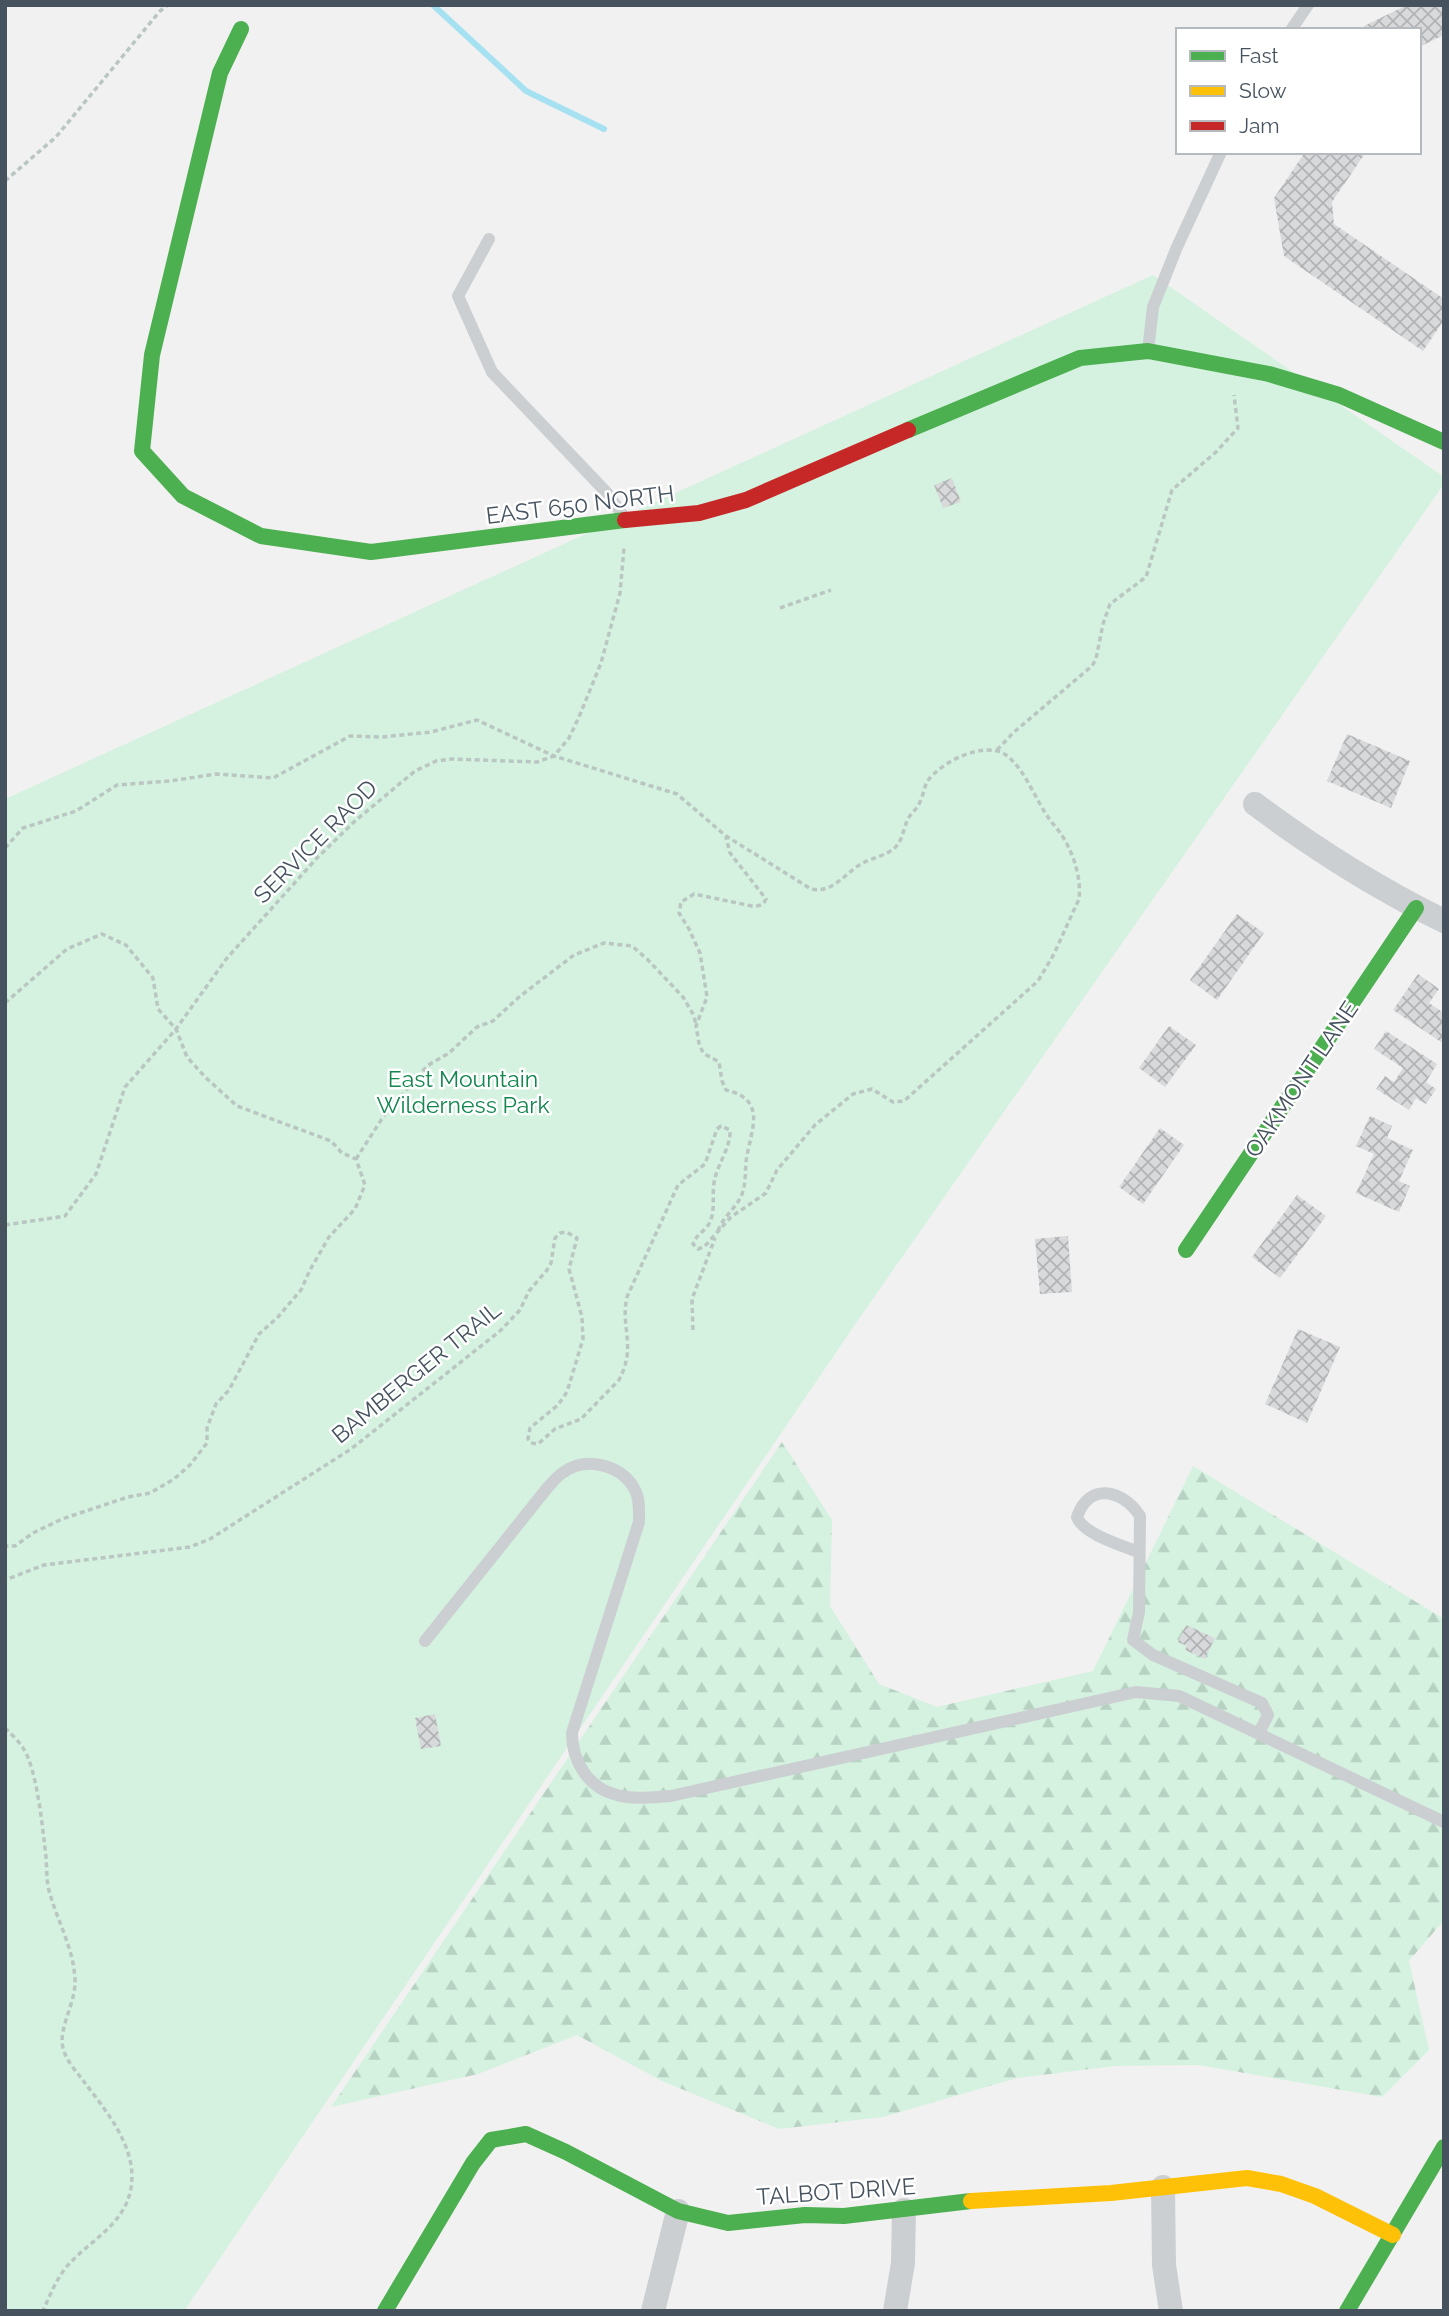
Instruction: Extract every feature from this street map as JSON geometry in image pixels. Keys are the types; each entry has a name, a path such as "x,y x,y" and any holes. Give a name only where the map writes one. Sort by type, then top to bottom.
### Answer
{"street":[{"name":"EAST 650 NORTH","path":"241,29 220,73 152,355 142,451 183,496 261,537 371,552 699,513 733,505 1060,365 1080,358 1113,353 1148,351 1239,368 1339,395 1444,442"},
{"path":"1255,804 1329,858 1444,921"},
{"name":"OAKMONT LANE","path":"1186,1250 1416,908"},
{"name":"TALBOT DRIVE","path":"385,2311 473,2163 491,2140 526,2134 678,2211 704,2219 728,2222 805,2215 844,2217 992,2198 1111,2193 1247,2178 1282,2184 1315,2196 1393,2235"},
{"path":"1347,2311 1444,2147"},
{"path":"1163,2187 1164,2265 1171,2311"},
{"path":"895,2311 903,2263 904,2210"},
{"path":"653,2311 678,2211"}],"lane":[{"path":"1292,28 1308,5"},
{"path":"1148,351 1153,307 1177,247 1221,154"},
{"path":"489,239 458,296 492,372 607,494 627,520"},
{"path":"425,1641 548,1487 564,1471 579,1465 597,1463 612,1468 634,1489 639,1505 639,1522 574,1725 574,1757 588,1777 606,1791 617,1795 671,1796 1136,1692 1179,1696 1444,1822"},
{"path":"1138,1552 1088,1531 1079,1524 1077,1517 1086,1498 1094,1493 1107,1493 1133,1505 1140,1516 1139,1612 1133,1640 1140,1648 1153,1655 1262,1703 1268,1715 1259,1733"}],"path":[{"path":"5,181 56,137 160,10 168,5"},
{"path":"5,848 23,828 76,811 117,785 217,774 273,778 350,736 382,737 430,733 477,720 554,756 677,794 726,836 811,889 828,888 860,864 897,846 928,782 941,769 968,753 981,749 997,750 1014,732 1092,666 1110,604 1146,577 1172,490 1216,452 1238,428 1234,397 1239,368"},
{"path":"554,756 574,727 601,663 620,593 627,520"},
{"path":"780,608 831,590"},
{"name":"BAMBERGER TRAIL","path":"5,1580 44,1565 190,1547 211,1539 351,1449 500,1331 520,1310 528,1291 547,1270 551,1263 555,1238 566,1232 577,1238 569,1269 582,1317 583,1339 567,1392 558,1405 530,1428 528,1439 533,1444 538,1444 555,1429 581,1419 619,1380 629,1355 625,1305 627,1297 678,1185 705,1164 714,1135 721,1126 730,1130 730,1139 714,1179 712,1216 693,1244 698,1249 731,1217 766,1193 777,1170 808,1131 853,1094 872,1088 893,1102 904,1101 1043,974 1079,899 1079,879 1062,833 1040,806 1016,764 997,750"},
{"name":"SERVICE RAOD","path":"5,1225 65,1216 96,1174 125,1087 176,1030 227,958 317,858 391,789 415,771 436,761 537,762 554,756"},
{"path":"696,1026 707,997 700,953 679,913 681,902 694,894 752,906 761,906 766,899 730,853 726,836"},
{"path":"5,1003 68,949 102,934 127,946 153,978 158,1010 176,1030 187,1057 205,1077 237,1106 331,1141 342,1153 356,1159 365,1185 355,1209 329,1237 301,1290 259,1334 229,1390 216,1404 207,1428 207,1443 190,1465 174,1479 150,1493 128,1497 62,1519 33,1533 15,1546 5,1546"},
{"path":"356,1159 383,1117 427,1066 449,1053 477,1027 493,1021 519,997 574,955 604,943 632,946 647,958 683,997 693,1014 696,1026"},
{"name":"BAMBERGER TRAIL","path":"693,1330 692,1298 721,1221 741,1197 755,1126 754,1111 749,1101 740,1093 726,1090 719,1062 703,1053 696,1026"},
{"path":"5,1728 24,1748 33,1768 49,1892 73,1967 74,2001 63,2032 62,2046 68,2060 110,2116 133,2168 131,2189 118,2220 68,2266 43,2311"}],"green space":[{"name":"East Mountain Wilderness Park","path":"1153,275 1444,477 1444,484 856,1323 184,2311 5,2311 5,799"},
{"path":"782,1442 832,1520 830,1606 879,1684 937,1707 1093,1671 1193,1466 1444,1619 1444,1920 1409,1961 1429,2050 1382,2097 1198,2065 1115,2066 1017,2078 883,2117 779,2129 662,2081 577,2035 478,2074 331,2107"}],"building":[{"path":"1407,5 1444,5 1444,35 1421,46 1421,28 1364,26"},
{"path":"1304,154 1365,154 1332,202 1334,224 1444,299 1444,320 1423,351 1284,256 1274,198"},
{"path":"952,478 961,502 943,508 934,485"},
{"path":"1347,734 1410,761 1391,808 1327,781"},
{"path":"1237,914 1264,933 1217,1000 1190,980"},
{"path":"1418,974 1439,989 1429,1003 1444,1013 1444,1044 1393,1010"},
{"path":"1169,1026 1196,1045 1165,1087 1139,1068"},
{"path":"1386,1031 1437,1064 1426,1082 1436,1089 1426,1104 1416,1098 1409,1110 1376,1089 1385,1076 1394,1082 1403,1068 1374,1049"},
{"path":"1370,1116 1392,1126 1387,1138 1413,1150 1399,1181 1410,1186 1399,1212 1356,1193 1374,1154 1356,1146"},
{"path":"1160,1128 1184,1145 1143,1204 1119,1187"},
{"path":"1297,1195 1326,1216 1280,1278 1252,1257"},
{"path":"1068,1236 1072,1292 1040,1294 1035,1239"},
{"path":"1298,1329 1340,1347 1307,1423 1265,1404"},
{"path":"1186,1625 1215,1638 1205,1659 1185,1650 1187,1646 1178,1642"},
{"path":"435,1714 441,1746 421,1749 415,1718"}],"waterway":[{"path":"433,5 526,91 604,129"}],"traffic: fast":[{"path":"241,29 220,73 152,355 142,451 183,496 261,536 371,552 625,520"},
{"path":"908,430 1080,358 1148,351 1269,374 1339,395 1444,442"},
{"path":"1186,1250 1416,908"},
{"path":"385,2311 473,2163 491,2140 526,2134 678,2211 728,2223 805,2215 844,2216 971,2201"},
{"path":"1347,2311 1444,2147"}],"traffic: slow":[{"path":"971,2201 1111,2193 1247,2178 1281,2184 1315,2196 1393,2235"}],"traffic: jam":[{"path":"625,520 699,513 746,500 908,430"}]}
